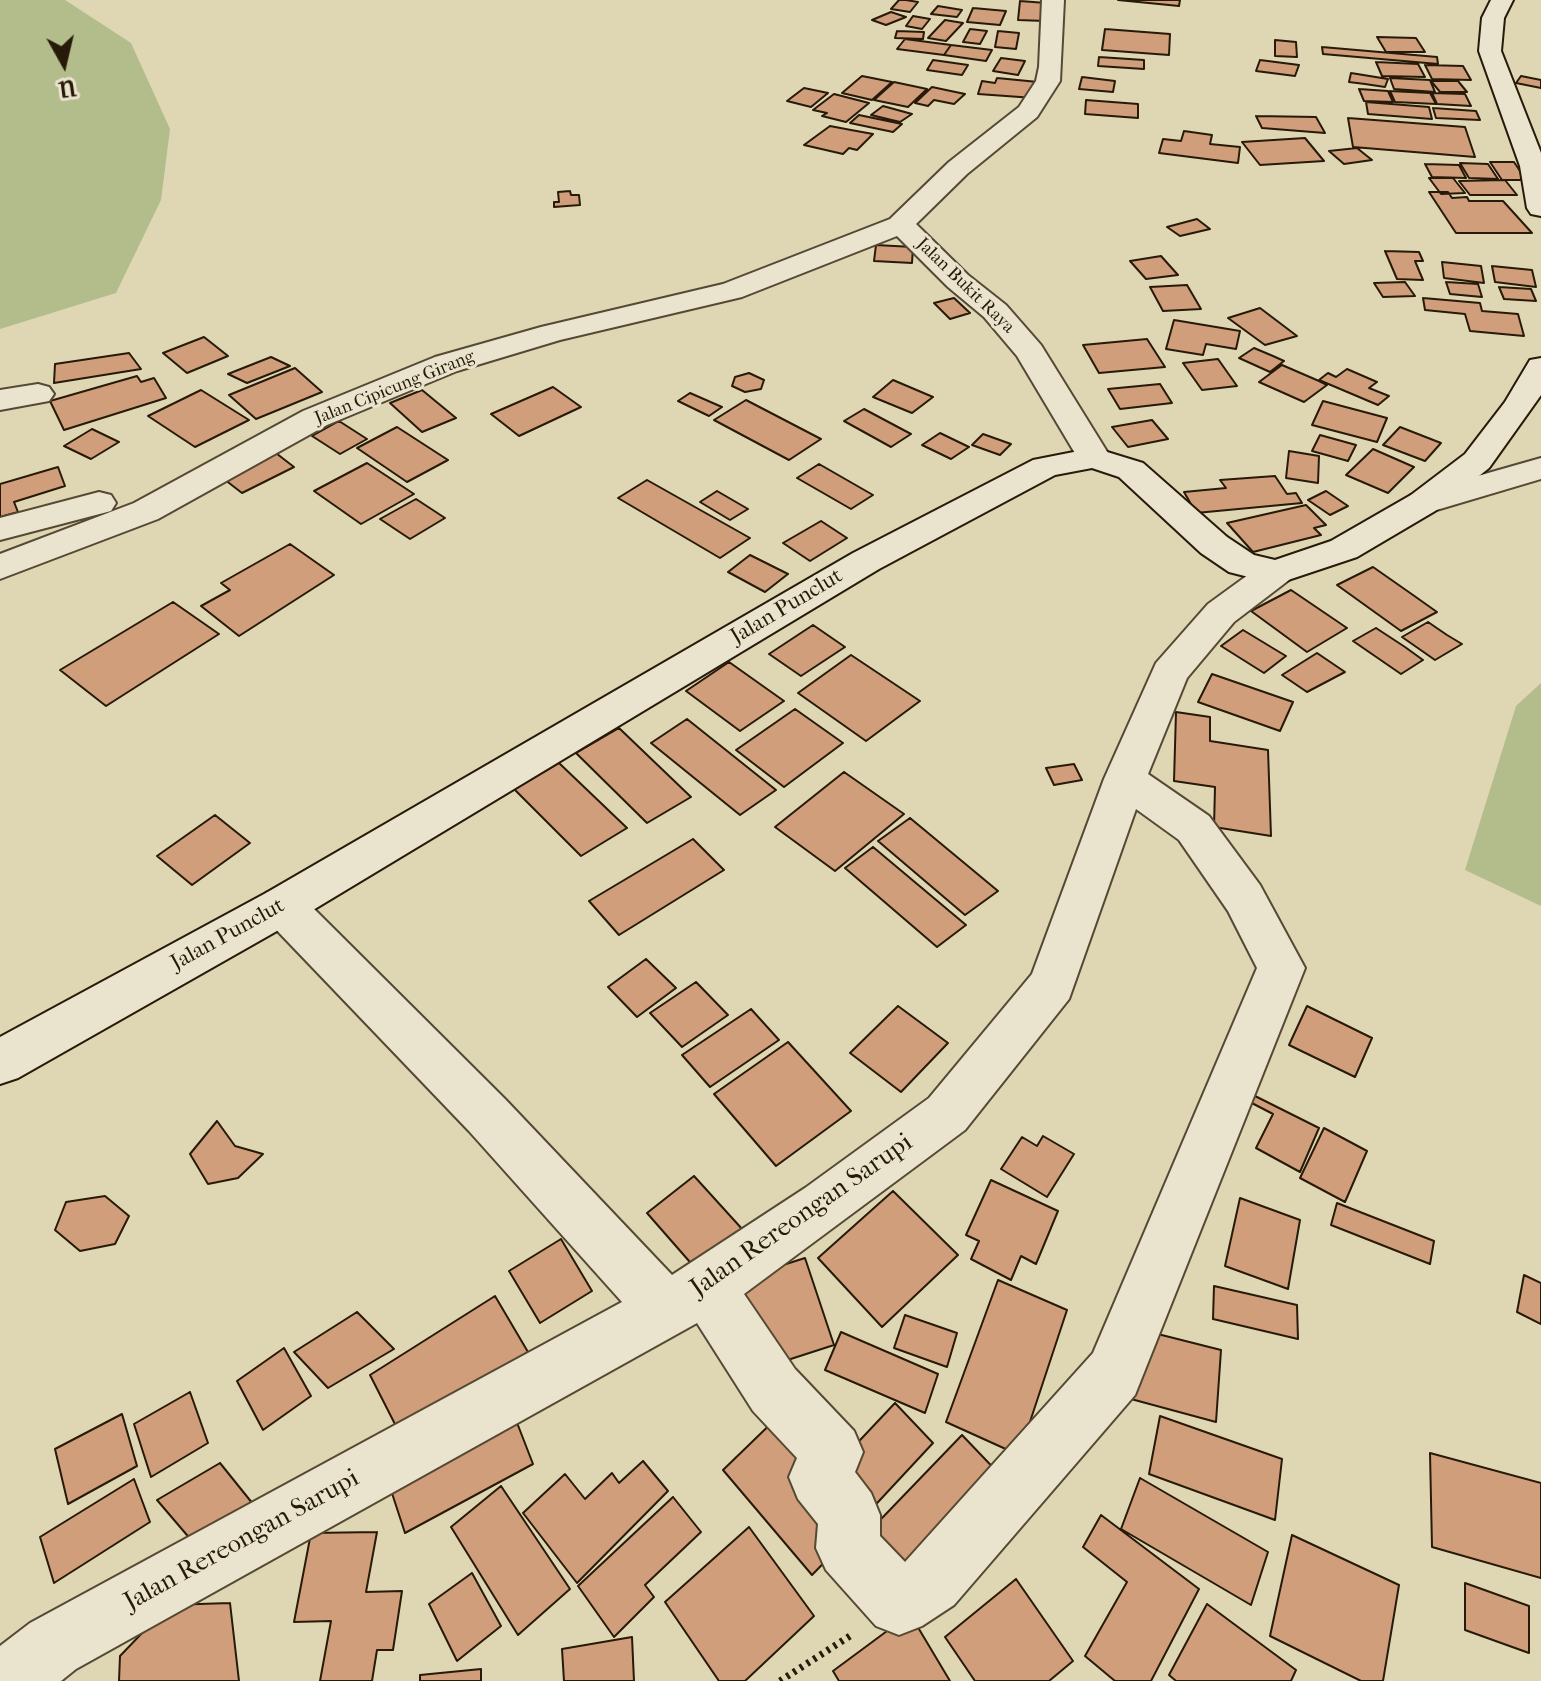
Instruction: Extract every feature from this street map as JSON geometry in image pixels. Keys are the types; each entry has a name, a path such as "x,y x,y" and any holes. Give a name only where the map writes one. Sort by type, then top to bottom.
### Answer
{"street":[{"name":"Jalan Bukit Raya","path":"1053,0 1048,81 1028,112 958,168 900,225 922,242 958,281 995,311 1030,352 1094,458"},
{"path":"1502,0 1493,18 1490,51 1533,166 1541,208"},
{"name":"Jalan Cipicung Girang","path":"0,567 146,511 315,418 446,364 552,333 732,291 900,225"},
{"path":"1276,572 1344,549 1423,503 1477,461 1519,405 1541,367"},
{"path":"0,400 38,394"},
{"path":"0,529 120,498 250,454"},
{"name":"Jalan Punclut","path":"0,1062 282,906 866,561 1045,467 1094,458 1131,470 1214,545 1242,564 1276,572"},
{"path":"1423,503 1541,468"},
{"name":"Jalan Rereongan Sarupi","path":"8,1681 53,1646 686,1297 824,1206 947,1114 1052,985 1125,779 1170,673 1221,613 1276,572"},
{"path":"282,906 487,1115 686,1297 833,1452 820,1477 849,1515 848,1548 899,1603 931,1582 1114,1374 1281,968 1244,898 1194,828 1125,779"}],"path":[{"path":"780,1681 899,1603"}],"green space":[{"path":"0,0 65,0 131,43 170,129 161,200 116,293 0,329"},
{"path":"1541,683 1541,906 1465,870 1516,706"}],"building":[{"path":"899,0 918,2 910,12 891,9"},
{"path":"1118,0 1180,0 1179,6"},
{"path":"1020,1 1046,3 1045,21 1018,20"},
{"path":"938,6 962,10 957,17 931,14"},
{"path":"973,8 1006,11 1000,25 967,22"},
{"path":"891,12 906,17 886,25 872,20"},
{"path":"913,16 930,19 922,29 906,26"},
{"path":"945,20 963,23 946,41 928,38"},
{"path":"970,29 987,31 980,44 963,42"},
{"path":"1105,29 1170,34 1169,55 1102,50"},
{"path":"897,31 924,32 923,39 895,38"},
{"path":"998,31 1019,33 1016,49 995,47"},
{"path":"1377,37 1416,38 1425,52 1386,52"},
{"path":"905,39 951,45 944,55 897,49"},
{"path":"1275,40 1296,42 1297,57 1275,56"},
{"path":"951,45 992,50 986,61 944,55"},
{"path":"1322,47 1437,57 1438,64 1323,54"},
{"path":"1099,57 1144,60 1144,69 1098,66"},
{"path":"1001,58 1025,61 1018,75 993,71"},
{"path":"933,60 968,65 962,75 927,70"},
{"path":"1260,60 1299,65 1295,76 1256,71"},
{"path":"1376,62 1418,64 1425,77 1382,76"},
{"path":"1425,65 1463,66 1471,80 1432,79"},
{"path":"1351,73 1388,79 1385,87 1349,82"},
{"path":"862,76 892,82 872,100 842,93"},
{"path":"1521,76 1541,80 1541,88 1516,83"},
{"path":"1082,77 1115,81 1113,92 1079,89"},
{"path":"997,78 1038,82 1034,98 978,94 982,81 995,83"},
{"path":"1390,78 1430,80 1435,92 1394,89"},
{"path":"1431,81 1458,81 1467,92 1440,92"},
{"path":"894,82 927,89 908,107 874,100"},
{"path":"932,87 965,94 954,104 934,100 928,106 915,103"},
{"path":"804,88 828,93 811,107 787,101"},
{"path":"1359,89 1388,91 1393,102 1364,101"},
{"path":"1390,91 1430,93 1436,104 1395,102"},
{"path":"1432,93 1465,94 1471,106 1437,104"},
{"path":"834,94 869,103 846,122 822,116 827,113 813,110"},
{"path":"1086,100 1138,104 1138,118 1085,114"},
{"path":"1366,102 1429,107 1432,119 1368,114"},
{"path":"883,106 912,114 900,122 871,115"},
{"path":"1433,108 1476,111 1480,120 1436,118"},
{"path":"859,115 902,124 893,132 850,123"},
{"path":"1256,116 1316,117 1325,133 1262,128"},
{"path":"1348,118 1465,127 1475,157 1353,147"},
{"path":"830,126 873,134 857,150 849,148 843,154 804,145"},
{"path":"1184,131 1212,135 1210,144 1240,147 1238,163 1159,153 1163,139 1181,141"},
{"path":"1305,138 1324,161 1260,165 1242,142"},
{"path":"1357,148 1372,160 1344,164 1329,151"},
{"path":"1490,162 1514,162 1526,180 1502,180"},
{"path":"1460,163 1488,164 1498,179 1469,178"},
{"path":"1425,164 1459,165 1466,178 1432,177"},
{"path":"1429,178 1453,178 1465,193 1441,194"},
{"path":"1505,180 1517,195 1470,195 1459,181"},
{"path":"570,191 571,195 579,195 580,205 554,207 554,202 559,202 558,192"},
{"path":"1429,192 1448,192 1452,198 1467,197 1469,201 1503,201 1532,233 1456,233"},
{"path":"1197,219 1210,229 1180,236 1167,227"},
{"path":"876,245 913,247 912,263 874,261"},
{"path":"1385,251 1419,252 1423,261 1415,261 1423,280 1397,279"},
{"path":"1161,256 1178,275 1146,279 1130,261"},
{"path":"1442,262 1481,266 1484,283 1444,278"},
{"path":"1492,266 1532,270 1536,287 1495,282"},
{"path":"1405,282 1415,296 1383,297 1374,283"},
{"path":"1446,282 1478,284 1482,297 1450,294"},
{"path":"1187,285 1201,309 1163,311 1150,287"},
{"path":"1499,287 1531,289 1536,301 1504,299"},
{"path":"954,298 970,313 950,319 934,303"},
{"path":"1423,298 1480,303 1482,311 1518,314 1524,336 1470,331 1465,314 1425,310"},
{"path":"1260,308 1297,336 1265,345 1228,318"},
{"path":"1174,320 1240,331 1236,349 1206,344 1203,355 1166,349"},
{"path":"204,337 228,356 187,373 163,353"},
{"path":"1147,339 1165,367 1099,373 1083,345"},
{"path":"1254,348 1284,361 1270,372 1239,358"},
{"path":"129,353 141,369 54,383 55,364"},
{"path":"271,357 290,366 247,383 228,374"},
{"path":"1218,359 1237,386 1202,390 1183,363"},
{"path":"1282,365 1327,385 1304,402 1259,382"},
{"path":"295,368 322,392 256,419 229,395"},
{"path":"1347,369 1377,382 1369,388 1389,396 1378,405 1319,380 1328,373 1336,377"},
{"path":"749,373 764,380 761,389 745,392 732,386 735,377"},
{"path":"137,376 141,382 154,378 166,398 64,430 50,401"},
{"path":"893,380 933,397 912,413 873,397"},
{"path":"1160,384 1172,403 1120,409 1108,389"},
{"path":"553,387 581,407 519,436 491,414"},
{"path":"201,390 249,420 195,447 148,416"},
{"path":"422,390 456,418 422,432 390,403"},
{"path":"690,393 722,407 709,416 678,401"},
{"path":"746,400 821,439 789,460 714,420"},
{"path":"1323,401 1387,418 1377,442 1312,425"},
{"path":"864,409 911,434 891,447 844,421"},
{"path":"1152,420 1168,439 1128,447 1112,427"},
{"path":"339,421 367,439 340,454 312,436"},
{"path":"397,427 448,460 407,482 357,448"},
{"path":"1400,427 1441,443 1425,461 1383,445"},
{"path":"92,429 119,442 91,459 64,446"},
{"path":"940,433 969,447 951,459 922,445"},
{"path":"983,434 1011,444 1000,455 972,445"},
{"path":"1320,435 1356,445 1348,461 1312,451"},
{"path":"1373,449 1414,467 1388,493 1346,475"},
{"path":"272,450 294,467 242,493 220,476"},
{"path":"1289,451 1319,456 1318,483 1286,478"},
{"path":"367,463 414,494 361,524 314,491"},
{"path":"819,464 873,495 851,509 797,478"},
{"path":"58,467 65,486 14,502 18,512 0,517 0,484"},
{"path":"1275,476 1287,494 1296,493 1302,503 1196,513 1184,492 1226,488 1220,480"},
{"path":"647,480 750,538 720,558 618,498"},
{"path":"717,491 748,509 730,520 700,502"},
{"path":"1326,491 1348,506 1330,515 1308,500"},
{"path":"416,499 445,518 410,539 380,519"},
{"path":"1306,505 1326,525 1314,528 1321,535 1253,552 1227,523"},
{"path":"821,521 847,538 810,561 783,543"},
{"path":"290,544 334,575 239,636 201,606 230,590 221,583"},
{"path":"750,555 788,574 765,592 728,572"},
{"path":"1373,567 1437,612 1401,631 1337,585"},
{"path":"1291,590 1347,628 1307,652 1251,611"},
{"path":"173,602 219,634 106,706 60,670"},
{"path":"1428,622 1462,644 1435,660 1402,637"},
{"path":"813,625 845,647 801,676 769,654"},
{"path":"1376,628 1423,660 1401,674 1353,641"},
{"path":"1243,630 1286,656 1264,673 1221,646"},
{"path":"1317,653 1345,672 1307,692 1282,675"},
{"path":"851,655 920,701 866,741 798,693"},
{"path":"729,662 784,701 740,731 686,691"},
{"path":"1212,674 1293,702 1280,731 1198,702"},
{"path":"795,709 843,743 784,787 736,750"},
{"path":"1176,712 1210,717 1210,741 1268,750 1271,836 1214,827 1215,787 1174,781"},
{"path":"687,719 776,790 740,815 651,743"},
{"path":"619,728 691,797 647,823 576,753"},
{"path":"559,763 627,828 581,856 514,789"},
{"path":"1074,764 1082,780 1054,785 1046,768"},
{"path":"844,772 904,814 835,871 775,827"},
{"path":"215,815 250,843 192,885 157,856"},
{"path":"910,818 998,891 965,915 878,841"},
{"path":"693,839 724,870 619,935 589,901"},
{"path":"873,847 966,925 937,947 845,868"},
{"path":"646,959 676,988 637,1017 608,987"},
{"path":"696,982 728,1015 682,1047 650,1013"},
{"path":"898,1006 948,1043 901,1092 850,1053"},
{"path":"1307,1006 1372,1038 1355,1077 1289,1045"},
{"path":"751,1009 779,1040 710,1087 682,1055"},
{"path":"788,1042 851,1111 776,1166 714,1094"},
{"path":"1249,1093 1319,1128 1300,1172 1256,1148 1273,1114 1246,1100"},
{"path":"217,1121 235,1146 263,1154 238,1178 208,1184 190,1154"},
{"path":"1324,1128 1367,1151 1345,1202 1300,1178"},
{"path":"1043,1136 1074,1154 1047,1197 1001,1169 1022,1137 1037,1146"},
{"path":"694,1176 743,1230 696,1269 647,1213"},
{"path":"991,1180 1058,1211 1036,1264 1021,1256 1011,1280 971,1259 979,1241 966,1235"},
{"path":"893,1191 958,1255 882,1327 818,1258"},
{"path":"105,1196 129,1216 115,1244 80,1251 55,1230 66,1202"},
{"path":"1240,1198 1300,1220 1288,1289 1225,1266"},
{"path":"1337,1203 1434,1241 1430,1264 1331,1225"},
{"path":"561,1239 592,1291 540,1323 509,1271"},
{"path":"805,1258 834,1345 766,1367 739,1279"},
{"path":"1524,1275 1541,1283 1541,1324 1517,1312"},
{"path":"998,1280 1067,1310 1019,1455 946,1422"},
{"path":"1214,1286 1297,1305 1298,1339 1213,1319"},
{"path":"495,1296 528,1352 401,1436 370,1375"},
{"path":"357,1312 394,1349 328,1388 294,1352"},
{"path":"905,1315 957,1333 947,1367 894,1348"},
{"path":"1138,1329 1221,1350 1216,1422 1131,1399"},
{"path":"841,1332 938,1374 925,1413 825,1370"},
{"path":"284,1348 311,1396 263,1430 237,1381"},
{"path":"190,1392 208,1443 151,1477 134,1424"},
{"path":"895,1403 933,1443 866,1515 829,1473"},
{"path":"785,1410 824,1454 844,1542 812,1575 723,1470"},
{"path":"122,1414 137,1466 68,1504 55,1449"},
{"path":"514,1415 533,1464 405,1533 388,1481"},
{"path":"1160,1416 1282,1459 1275,1520 1149,1474"},
{"path":"962,1435 1005,1480 899,1591 857,1544"},
{"path":"1430,1453 1541,1483 1541,1578 1432,1547"},
{"path":"643,1461 668,1491 577,1583 523,1513 565,1474 585,1499 612,1473 619,1483"},
{"path":"220,1463 257,1509 192,1541 157,1500"},
{"path":"1140,1478 1268,1552 1251,1605 1121,1529"},
{"path":"134,1479 150,1522 54,1583 40,1537"},
{"path":"501,1486 570,1589 518,1635 451,1527"},
{"path":"673,1497 701,1532 645,1585 654,1597 614,1637 578,1586"},
{"path":"1101,1515 1199,1589 1151,1681 1115,1681 1085,1656 1127,1582 1083,1547"},
{"path":"749,1527 814,1616 745,1681 719,1681 665,1602"},
{"path":"377,1532 366,1592 402,1591 393,1650 377,1650 372,1681 320,1681 331,1621 294,1622 311,1533"},
{"path":"1292,1535 1399,1585 1383,1681 1361,1681 1270,1636"},
{"path":"472,1573 501,1626 457,1661 429,1604"},
{"path":"1016,1579 1073,1661 1049,1681 975,1681 945,1637"},
{"path":"1465,1583 1529,1606 1529,1653 1465,1630"},
{"path":"230,1603 239,1681 119,1681 120,1656 169,1605"},
{"path":"1207,1604 1296,1670 1291,1681 1176,1681 1169,1675"},
{"path":"910,1614 950,1681 839,1681 833,1671"},
{"path":"632,1637 634,1681 564,1681 562,1649"},
{"path":"481,1669 481,1681 420,1681 420,1675"}]}
